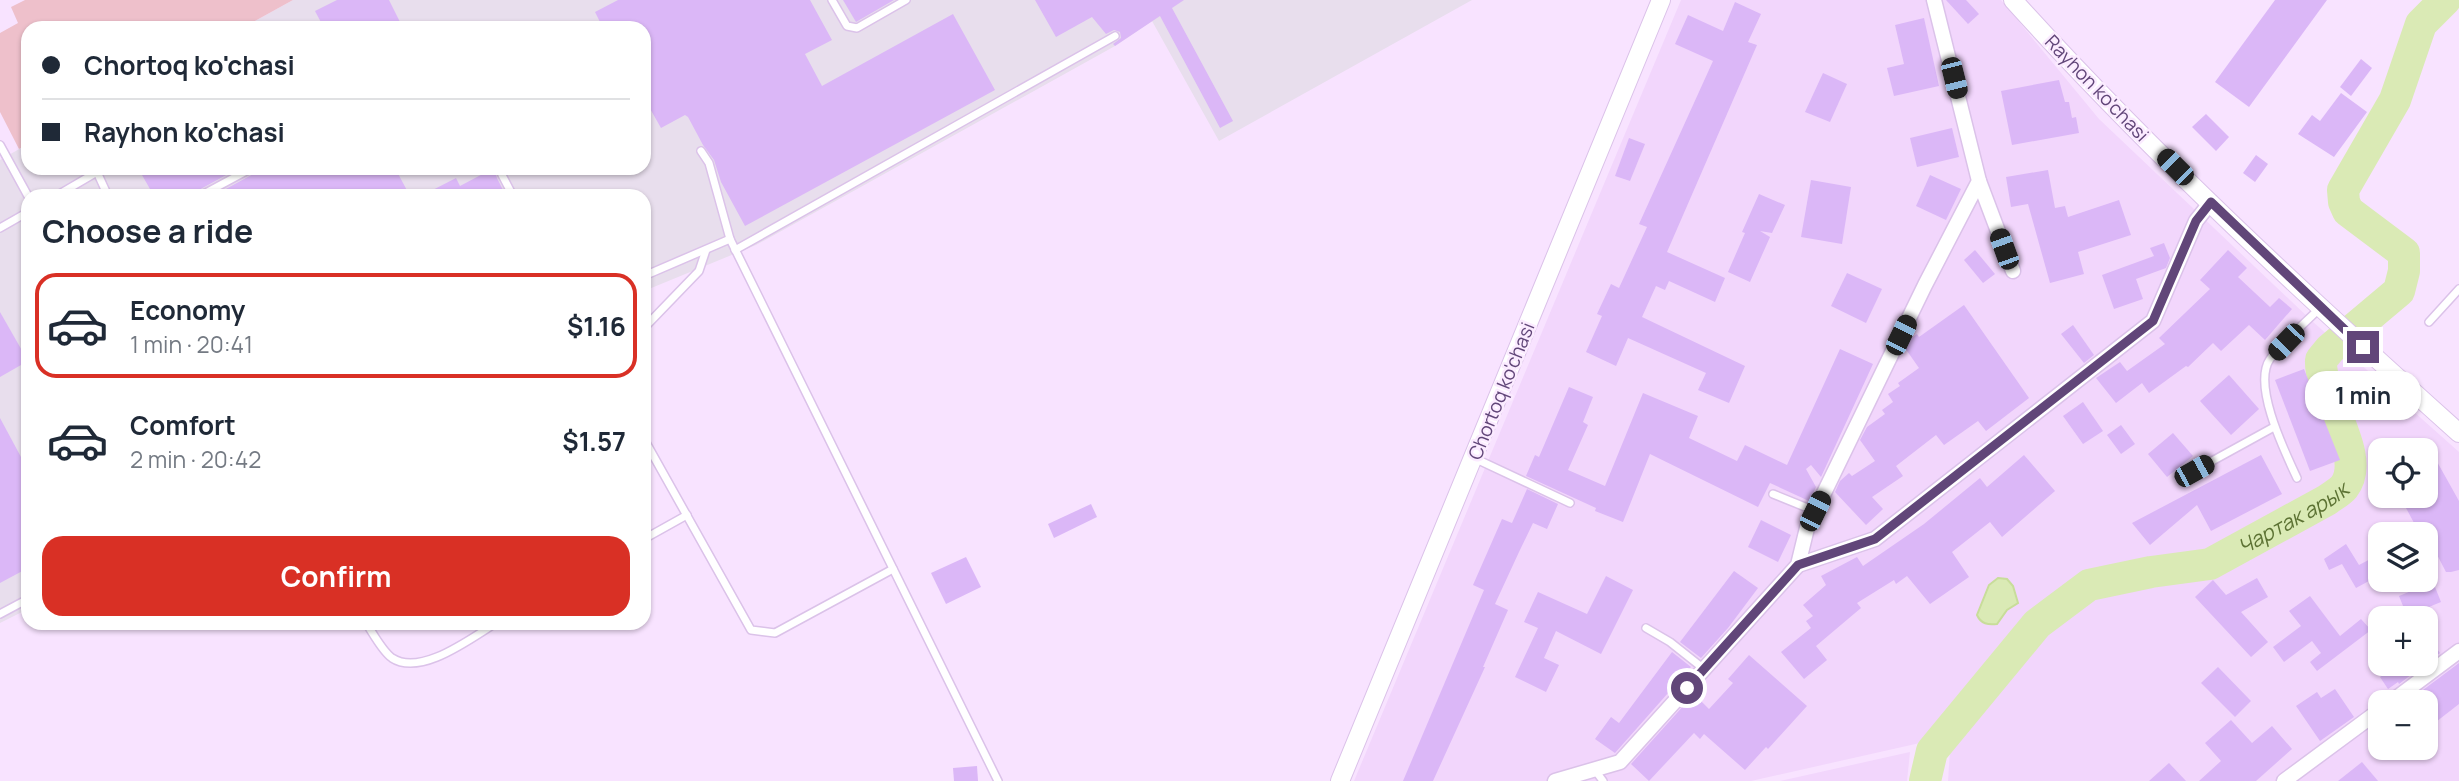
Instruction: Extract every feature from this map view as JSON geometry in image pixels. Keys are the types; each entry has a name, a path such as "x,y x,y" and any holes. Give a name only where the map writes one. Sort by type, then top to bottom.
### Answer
{"street":[{"name":"Chortoq ko'chasi","path":"1340,781 1661,0"},
{"path":"1934,0 1979,181 2013,271"},
{"name":"Rayhon ko'chasi","path":"2013,0 2067,60 2211,202 2339,325 2459,433"},
{"path":"1555,781 1599,775 1620,761 1798,565 1807,528 1815,511 1979,181"},
{"path":"1798,565 1875,539 2153,321 2196,221 2211,202"},
{"path":"2407,690 2459,651"},
{"path":"2284,781 2368,719"}],"lane":[{"path":"832,0 846,26 857,28 906,0"},
{"path":"735,250 1115,36"},
{"path":"0,145 24,189"},
{"path":"701,151 709,163 735,250 998,781"},
{"path":"67,189 89,175"},
{"path":"213,189 239,175"},
{"path":"502,175 509,189"},
{"path":"0,228 21,216"},
{"path":"651,273 730,239"},
{"path":"651,321 699,271 706,250"},
{"path":"2429,322 2459,289"},
{"path":"2297,478 2274,427 2264,377 2269,360 2320,307"},
{"path":"2194,471 2274,427"},
{"path":"651,451 751,630 775,633 893,569"},
{"path":"1473,458 1570,503"},
{"path":"1773,494 1815,511"},
{"path":"651,536 687,515"},
{"path":"0,614 21,603"},
{"path":"1646,628 1670,642 1704,669"},
{"path":"371,630 391,657 405,664 427,662 484,630"}],"shaded area":[{"path":"25,0 293,0 255,21 21,21 19,149 0,112 0,33 18,23 11,7"},
{"path":"293,0 1472,0 1219,141 1152,21 1115,46 756,245 651,288 651,189 21,189 21,612 0,623 0,160 21,148 21,175 651,175 651,21 255,21"},
{"path":"1681,0 2001,0 2099,119 2312,321 2459,452 2459,781 1948,781 1951,736 1751,781 1354,781"},
{"path":"1998,578 2007,579 2013,586 2018,603 2007,610 1997,624 1988,624 1977,615 1989,585"},
{"path":"1910,752 1907,781 1780,781"}],"building":[{"path":"337,0 389,0 400,21 320,21 315,11"},
{"path":"618,0 810,0 832,40 805,54 822,86 953,14 995,90 745,226 721,182 714,160 688,117 685,115 661,128 651,110 651,21 600,21 595,12"},
{"path":"843,0 894,0 856,22"},
{"path":"1035,0 1184,0 1172,8 1233,121 1220,128 1160,16 1115,46 1113,44 1121,38 1120,32 1114,30 1106,34 1092,17 1056,37"},
{"path":"1946,0 1966,0 1979,14 1968,24"},
{"path":"2275,0 2327,0 2249,107 2215,82"},
{"path":"1735,2 1761,14 1748,42 1757,45 1667,252 1725,278 1715,302 1669,281 1665,290 1656,286 1642,317 1745,366 1729,403 1698,390 1706,373 1628,338 1616,366 1586,352 1602,316 1597,314 1611,284 1619,288 1647,227 1639,224 1713,61 1675,44 1688,15 1723,31"},
{"path":"1924,18 1939,86 1894,96 1887,68 1904,64 1895,25"},
{"path":"2361,59 2372,68 2351,96 2340,87"},
{"path":"1823,73 1847,84 1830,122 1805,112"},
{"path":"2059,80 2065,102 2069,102 2072,118 2076,117 2079,133 2012,145 2001,91"},
{"path":"2341,93 2367,112 2334,157 2298,134 2312,115 2320,121"},
{"path":"2206,114 2229,137 2216,151 2192,127"},
{"path":"1952,128 1959,157 1917,167 1910,138"},
{"path":"1629,138 1645,144 1630,181 1615,176"},
{"path":"2256,155 2268,164 2255,182 2243,173"},
{"path":"2048,170 2055,208 2065,206 2068,217 2119,200 2131,235 2078,252 2084,274 2050,283 2028,204 2011,207 2006,177"},
{"path":"142,175 226,175 201,189 150,189"},
{"path":"251,175 399,175 406,189 226,189"},
{"path":"481,175 496,175 502,189 435,189 456,178 460,186"},
{"path":"1930,175 1961,189 1946,220 1916,206"},
{"path":"1811,180 1851,187 1842,244 1801,237"},
{"path":"1759,194 1785,205 1772,233 1760,231 1770,237 1750,282 1728,272"},
{"path":"2164,243 2170,258 2166,268 2136,279 2143,299 2114,309 2102,275 2154,256 2150,248"},
{"path":"1975,250 1995,274 1983,283 1964,260"},
{"path":"2228,250 2247,268 2238,277 2270,307 2279,298 2292,309 2265,340 2249,325 2221,351 2213,343 2188,367 2149,393 2142,383 2116,403 2096,378 2120,362 2127,371 2165,344 2159,338 2210,289 2200,280"},
{"path":"1847,273 1882,289 1866,323 1831,306"},
{"path":"1964,305 2029,398 1986,431 1978,421 1944,445 1936,435 1896,466 1903,476 1872,497 1883,509 1866,525 1835,492 1840,481 1849,473 1852,476 1875,461 1860,440 1867,427 1885,414 1882,410 1893,402 1888,394 1919,368 1905,348 1909,340 1917,334 1919,337"},
{"path":"0,312 21,349 21,365 0,377"},
{"path":"2073,325 2094,355 2084,363 2061,334"},
{"path":"1840,349 1873,364 1821,477 1811,465 1806,469 1816,487 1809,501 1770,483 1758,507 1650,454 1623,522 1526,476 1535,455 1539,457 1569,387 1593,397 1583,422 1588,425 1568,470 1605,486 1643,393 1698,416 1689,438 1737,461 1745,445 1787,465"},
{"path":"2304,369 2340,460 2310,471 2275,380"},
{"path":"2229,375 2259,409 2231,435 2200,401"},
{"path":"2083,402 2103,431 2083,444 2063,416"},
{"path":"0,418 21,457 21,572 0,583"},
{"path":"2121,425 2135,444 2121,454 2107,435"},
{"path":"2173,433 2193,456 2167,477 2148,454"},
{"path":"2024,455 2055,491 2002,537 1990,522 1952,552 1969,577 1930,604 1907,576 1896,584 1894,580 1857,603 1861,608 1816,646 1827,660 1804,679 1781,652 1811,628 1806,621 1813,616 1803,605 1826,585 1821,576 1857,557 1863,566 1924,524 1980,478 1987,487"},
{"path":"2261,455 2282,494 2211,531 2197,505 2150,545 2132,523"},
{"path":"2438,463 2459,501 2459,570 2446,572 2438,557 2438,522 2414,522 2406,508 2438,508"},
{"path":"1527,489 1558,504 1547,529 1533,523 1495,604 1508,610 1433,781 1403,781 1484,590 1473,585 1502,519 1512,523"},
{"path":"1091,504 1097,517 1054,538 1048,524"},
{"path":"1761,520 1791,535 1778,562 1748,547"},
{"path":"2346,544 2359,565 2368,560 2368,582 2356,588 2342,564 2329,570 2324,559"},
{"path":"966,557 981,587 946,604 931,573"},
{"path":"1734,571 1758,588 1701,658 1680,642"},
{"path":"1606,576 1633,590 1601,654 1556,631 1544,658 1559,665 1546,692 1515,677 1538,628 1524,622 1538,592 1587,614"},
{"path":"2257,578 2268,597 2241,612 2268,642 2251,657 2195,597 2213,580 2226,595"},
{"path":"2409,592 2437,592 2441,602 2431,606 2403,606 2399,596"},
{"path":"2310,596 2340,636 2361,619 2368,627 2368,632 2317,671 2310,662 2321,653 2312,641 2284,662 2273,647 2301,626 2289,611"},
{"path":"1672,652 1691,667 1615,753 1595,739 1611,717 1619,723"},
{"path":"1749,655 1807,706 1745,770 1704,734 1700,739 1694,733 1649,781 1631,764 1694,694 1709,709 1733,683 1728,679"},
{"path":"2459,663 2459,704 2438,720 2438,690 2423,690"},
{"path":"2218,667 2251,701 2235,717 2201,683"},
{"path":"2381,676 2410,676 2388,689"},
{"path":"2335,689 2354,717 2320,741 2296,706 2317,692 2321,698"},
{"path":"2231,720 2252,743 2272,726 2292,749 2256,781 2199,781 2221,761 2205,743"},
{"path":"2362,762 2378,781 2338,781"},
{"path":"2169,763 2186,781 2149,781"},
{"path":"977,766 978,781 954,781 953,768"}],"waterway":[{"name":"Чартак арык","path":"1925,781 1932,751 2037,624 2089,585 2151,572 2210,564 2327,500 2344,487 2350,474 2350,459 2347,443 2322,375 2321,360 2330,349 2399,291 2404,271 2404,253 2348,211 2343,190 2395,100 2421,24 2445,0"}],"route":[{"path":"1687,688 1798,565 1875,539 2153,321 2196,221 2211,202 2363,347"}]}
